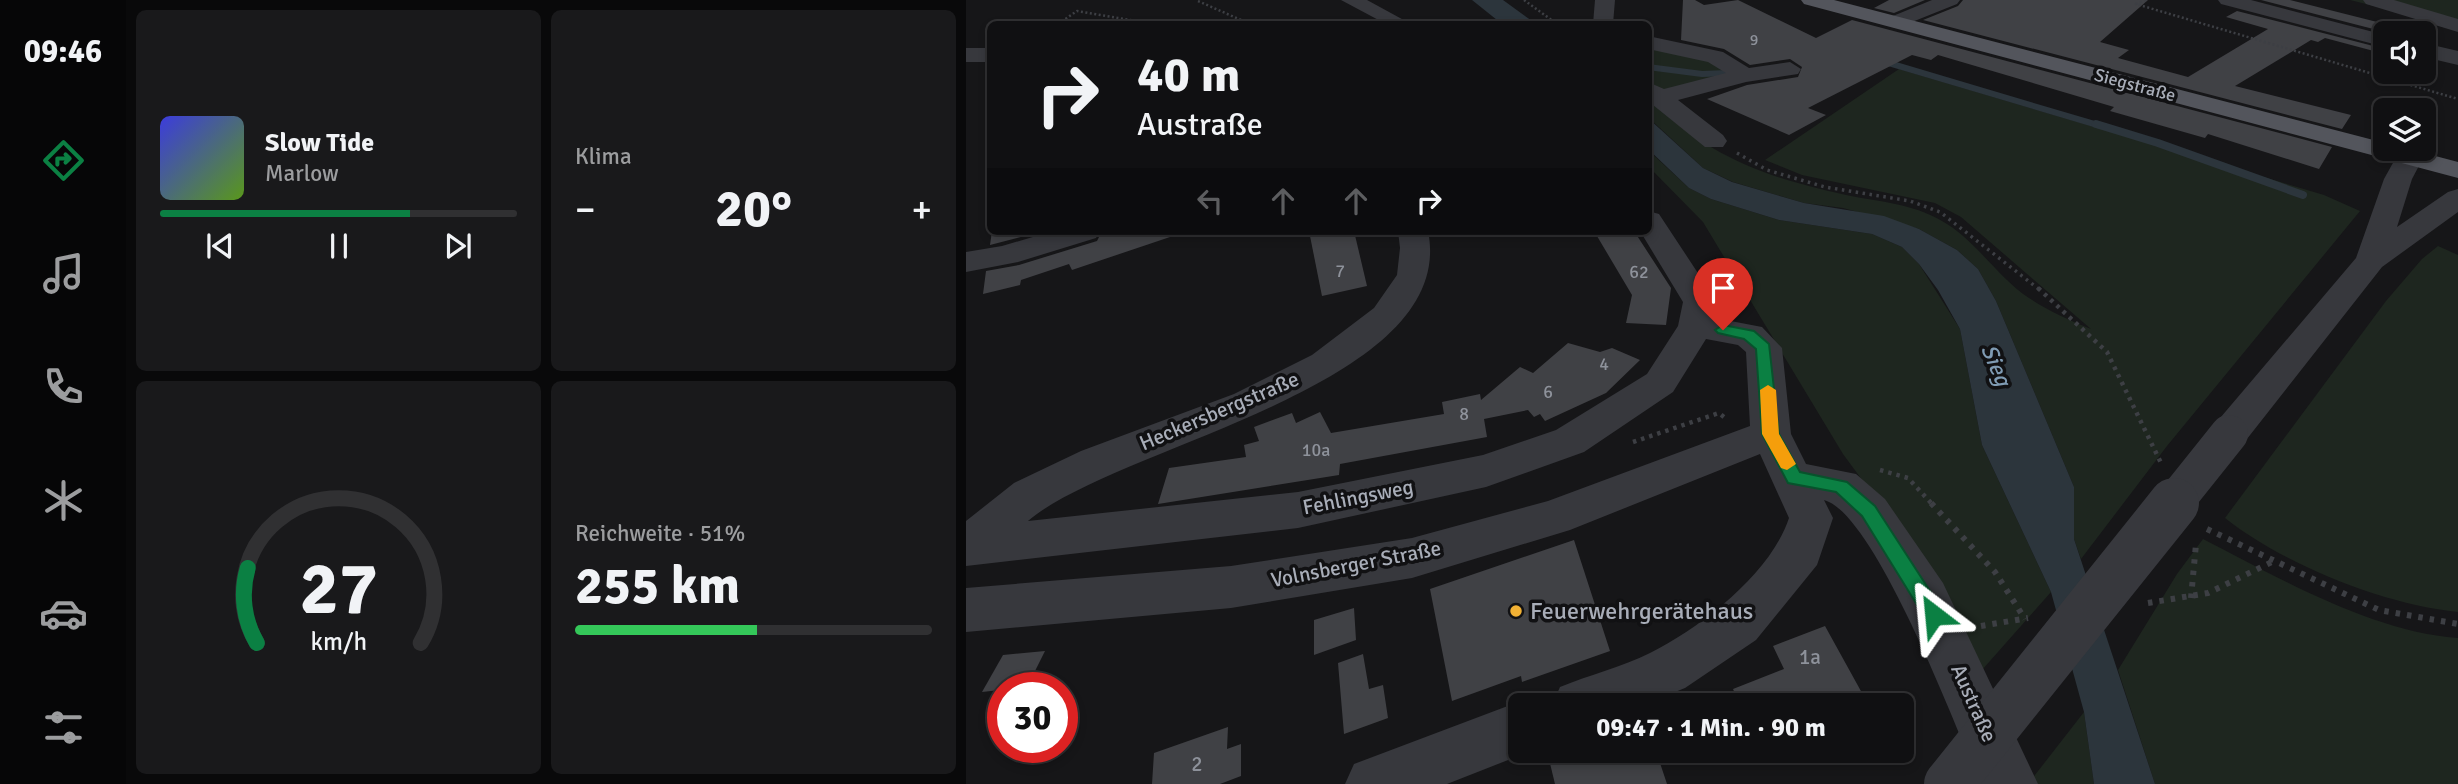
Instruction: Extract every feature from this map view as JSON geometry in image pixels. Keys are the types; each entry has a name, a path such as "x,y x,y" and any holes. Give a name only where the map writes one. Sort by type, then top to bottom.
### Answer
{"main road":[{"name":"Siegstraße","path":"1811,0 2373,148"},
{"name":"Siegstraße","path":"2421,161 2458,170"}],"street":[{"path":"1351,0 1395,21"},
{"path":"1603,21 1605,0"},
{"path":"1895,22 1950,0"},
{"path":"2228,0 2373,38"},
{"path":"2373,0 2458,26"},
{"path":"1652,43 1715,57 1745,75"},
{"path":"2436,53 2458,58"},
{"path":"966,55 987,55"},
{"path":"1654,94 1745,75 1790,69"},
{"path":"1654,94 1714,141"},
{"path":"2371,260 2398,178 2407,161"},
{"path":"1949,784 2371,260 2458,198"},
{"path":"1610,693 1667,671 1738,624 1801,551 1811,518 1794,478 1763,437 1764,348 1749,335 1696,326 1700,302 1652,225"},
{"path":"966,262 1006,255 1072,235"},
{"name":"Heckersbergstraße","path":"967,547 1029,495 1096,462 1248,404 1325,364 1387,316 1413,275 1416,248 1414,235"},
{"name":"Fehlingsweg","path":"967,547 1298,510 1486,471 1570,441 1660,383 1696,326"},
{"name":"Volnsberger Straße","path":"966,610 1231,587 1412,558 1554,517 1763,437"},
{"path":"1794,478 1841,486"},
{"name":"Austraße","path":"1841,486 1868,511 1926,598 2010,784"},
{"path":"1374,784 1508,732"}],"path":[{"path":"1524,0 1553,21"},
{"path":"2146,0 2136,4 2316,60 2458,99"},
{"path":"1198,1 1243,21"},
{"path":"1062,21 1077,10 1141,21"},
{"path":"1714,141 1767,170 1825,187 1910,201 1940,212 2045,294 2107,352 2166,473"},
{"path":"1570,441 1602,453 1719,413 1763,437"},
{"path":"1841,486 1878,469 1908,478 1994,572 2025,619"},
{"path":"2198,525 2379,610 2458,624"},
{"path":"2191,598 2197,537"},
{"path":"2176,600 2191,598 2275,561"}],"shaded area":[{"path":"2350,0 2458,0 2458,27"},
{"path":"1652,43 1678,47 1745,75 1659,98 1652,92"},
{"path":"1899,69 2324,195 2360,211 2167,446 2081,559 2074,539 2074,487 1996,301 1978,269 1957,250 1919,229 1843,208 1804,203 1733,182 1703,168 1652,121 1652,103 1717,151 1763,172 1816,188 1919,210 1942,221 1965,238 2029,298 2091,329 1961,217 1935,203 1802,175 1765,160"},
{"path":"1652,154 1689,188 1711,199 1779,220 1872,234 1902,247 1919,264 1960,329 1982,445 2051,592 1982,670 1921,560 1843,454 1703,222 1652,170"},
{"path":"2438,246 2458,255 2458,612 2399,601 2336,580 2275,551 2225,518 2386,301 2422,259"},
{"path":"2203,539 2294,586 2360,614 2425,634 2458,638 2458,784 2155,784 2118,670 2177,574"},
{"path":"2084,712 2094,784 2028,784"}],"water":[{"path":"1472,0 1503,0 1532,21 1498,21"},
{"name":"Sieg","path":"1652,122 1703,168 1732,182 1804,203 1884,216 1919,229 1957,250 1978,269 1996,301 2074,487 2074,539 2155,784 2094,784 2084,712 2051,592 1982,445 1960,329 1938,290 1919,264 1902,247 1872,234 1779,220 1711,199 1689,188 1652,153"}],"building":[{"path":"1683,0 1695,0 1704,5 1738,0 1816,38 1852,20 2332,147 2319,169 2208,134 2205,138 2110,111 2114,107 1938,55 1931,60 1912,55 1808,108 1826,115 1789,135 1707,99 1747,85 1798,77 1802,67 1790,59 1750,65 1724,49 1681,40"},
{"path":"1889,0 1925,0 1894,13 1874,8"},
{"path":"1963,0 2148,0 2100,42 2129,50 2118,58 2188,77 2268,29 2226,17 2237,11 2373,46 2373,51 2325,38 2318,42 2311,40 2235,86 2351,115 2342,129 1923,20 1958,6"},
{"path":"2261,0 2290,0 2373,21 2373,29"},
{"path":"991,235 1029,235 990,245"},
{"path":"1100,235 1173,236 1072,270 1069,264 1021,280 1020,285 983,294 986,271 1019,265 1097,241"},
{"path":"1310,235 1355,235 1367,286 1322,296"},
{"path":"1596,235 1637,235 1671,288 1666,325 1626,323 1632,295"},
{"path":"1568,343 1600,352 1612,348 1640,360 1606,393 1545,421 1540,414 1534,417 1528,410 1484,419 1487,437 1340,464 1339,475 1158,504 1169,468 1246,457 1244,445 1259,441 1254,427 1292,413 1296,423 1320,412 1331,433 1444,414 1442,402 1480,394 1481,400 1520,367 1533,373"},
{"name":"Feuerwehrgerätehaus","path":"1574,540 1610,651 1522,682 1521,676 1452,701 1430,589"},
{"path":"1354,608 1356,640 1314,655 1314,620"},
{"path":"1825,626 1862,693 1735,693 1733,689 1784,669 1773,646"},
{"path":"1045,651 1034,672 993,672 1003,655"},
{"path":"1363,654 1369,689 1383,685 1388,718 1344,734 1338,663"},
{"path":"1228,727 1227,749 1241,744 1241,776 1220,784 1152,784 1154,753"},
{"path":"1550,763 1660,763 1667,784 1555,784"}],"waterway":[{"path":"1882,61 2101,126"},
{"path":"1652,68 1702,74 1728,73"},
{"path":"2096,124 2158,143 2303,195"}],"slow traffic":[{"path":"1768,390 1771,434 1787,464"}],"place":[{"name":"Feuerwehrgerätehaus","path":"1516,611"}],"route":[{"path":"1723,330 1749,335 1764,348 1771,434 1794,478 1841,486 1868,511 1926,598 1934,615"}]}
